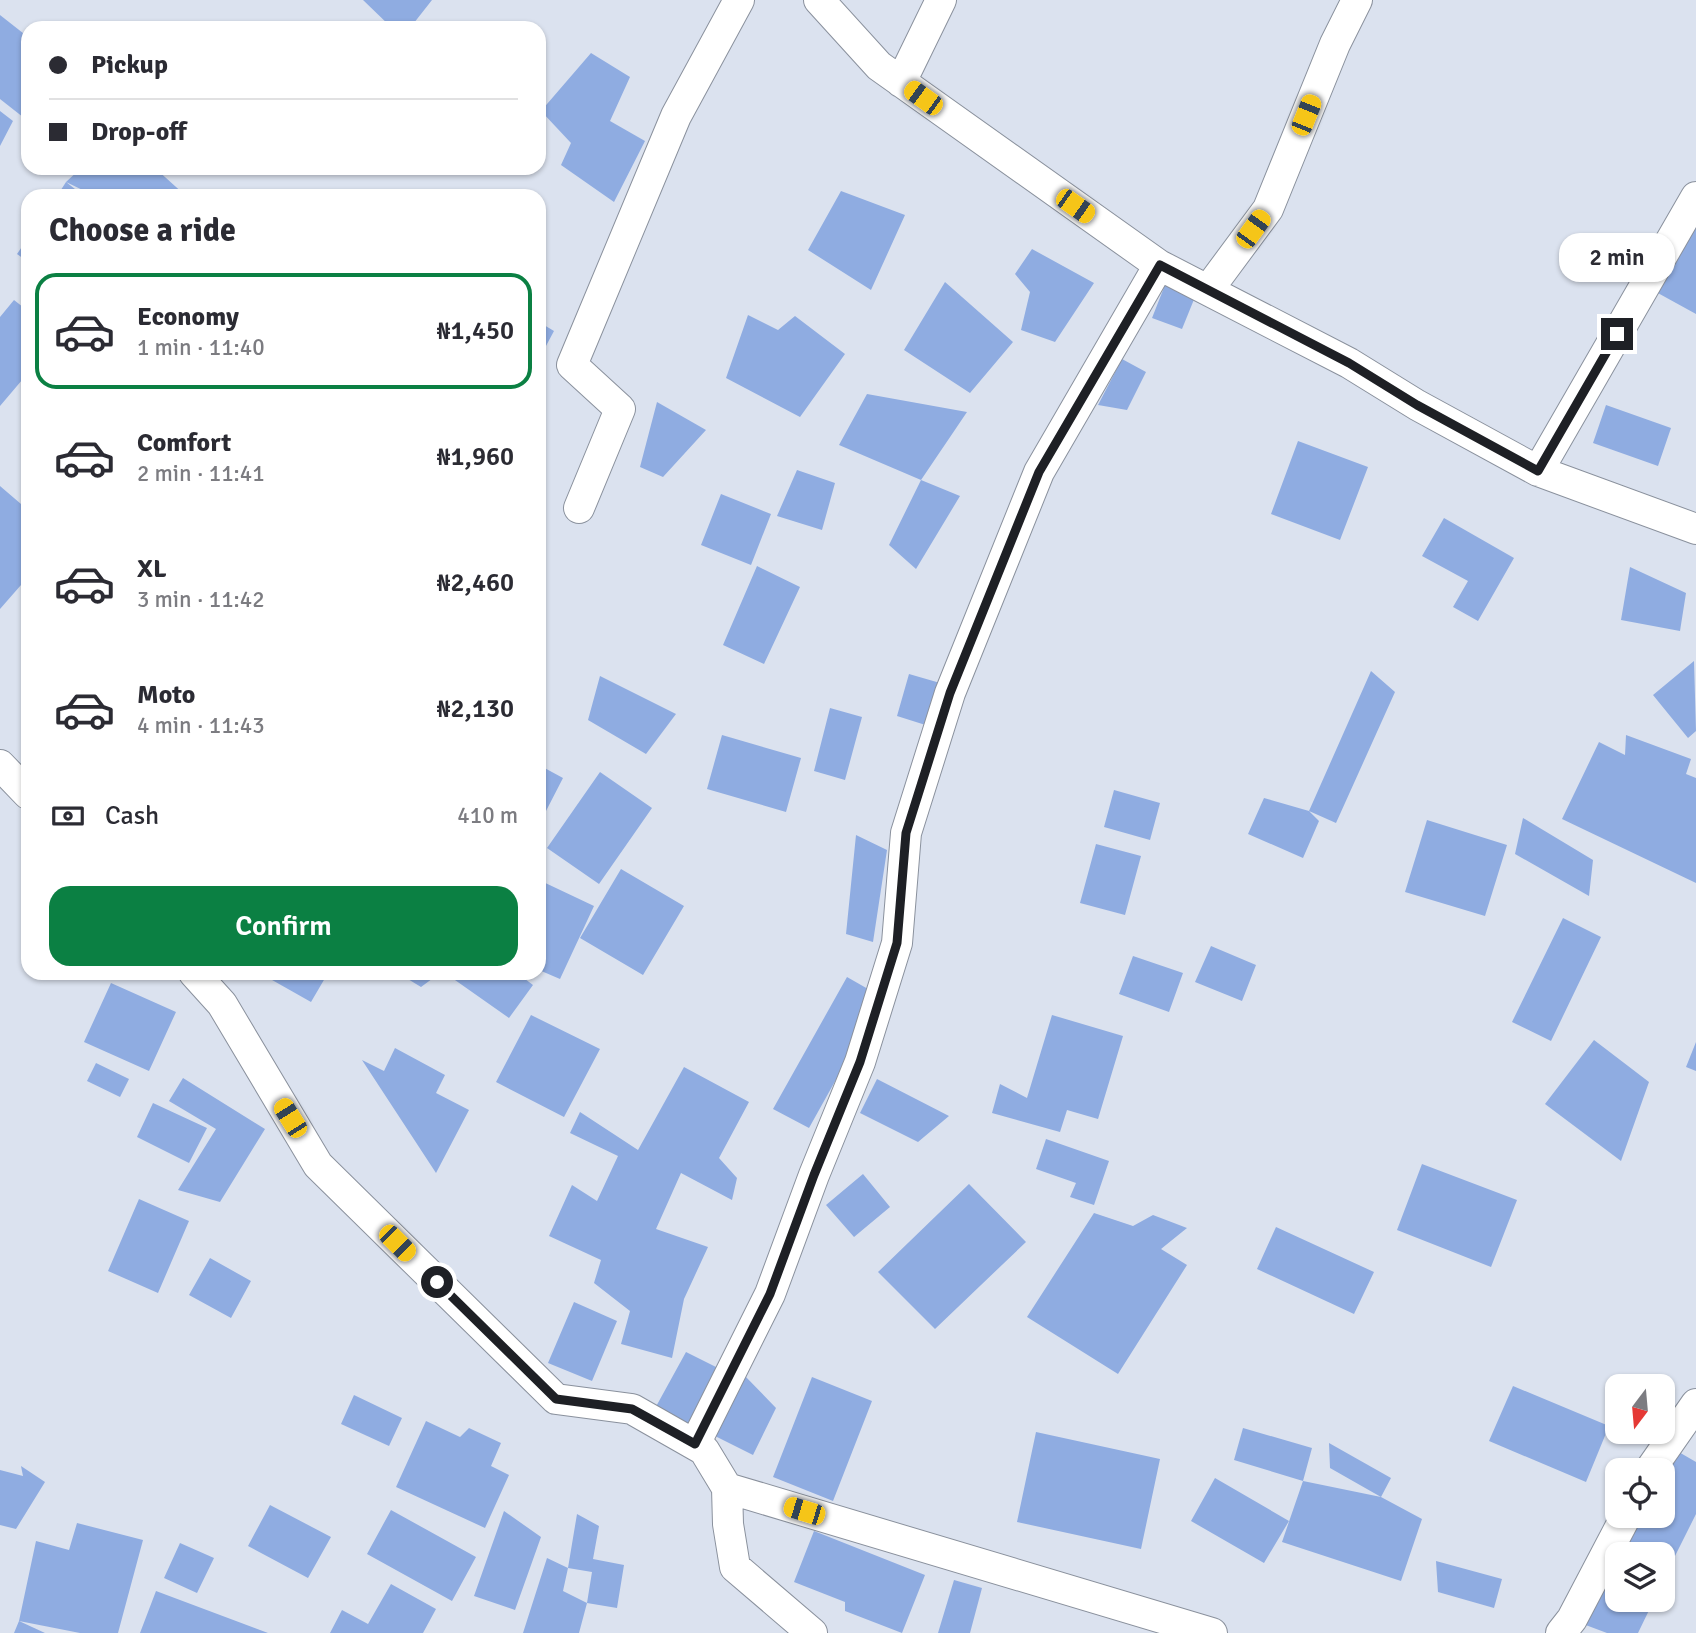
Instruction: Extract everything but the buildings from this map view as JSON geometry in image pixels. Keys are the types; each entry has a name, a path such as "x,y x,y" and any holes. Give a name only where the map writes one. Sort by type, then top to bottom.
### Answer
{"street":[{"path":"579,508 620,409 572,365 676,116 739,0"},
{"path":"819,0 879,66 1160,265 1349,363 1417,405 1538,471 1696,529"},
{"path":"901,82 941,0"},
{"path":"1208,290 1268,209 1335,44 1357,0"},
{"path":"1538,471 1696,197"},
{"path":"695,1444 770,1294 860,1062 897,943 906,833 950,693 1039,472 1160,265"},
{"path":"0,765 21,787"},
{"path":"200,980 222,1004 318,1165 556,1399 632,1409 704,1450 727,1488 728,1524 736,1567 812,1633"},
{"path":"1658,1458 1696,1404"},
{"path":"727,1488 1212,1633"},
{"path":"1561,1633 1572,1619 1620,1528"}],"route":[{"path":"437,1282 556,1399 632,1409 695,1444 770,1294 860,1062 897,943 906,833 950,693 1039,472 1160,265 1349,363 1417,405 1538,471 1617,334"}]}
